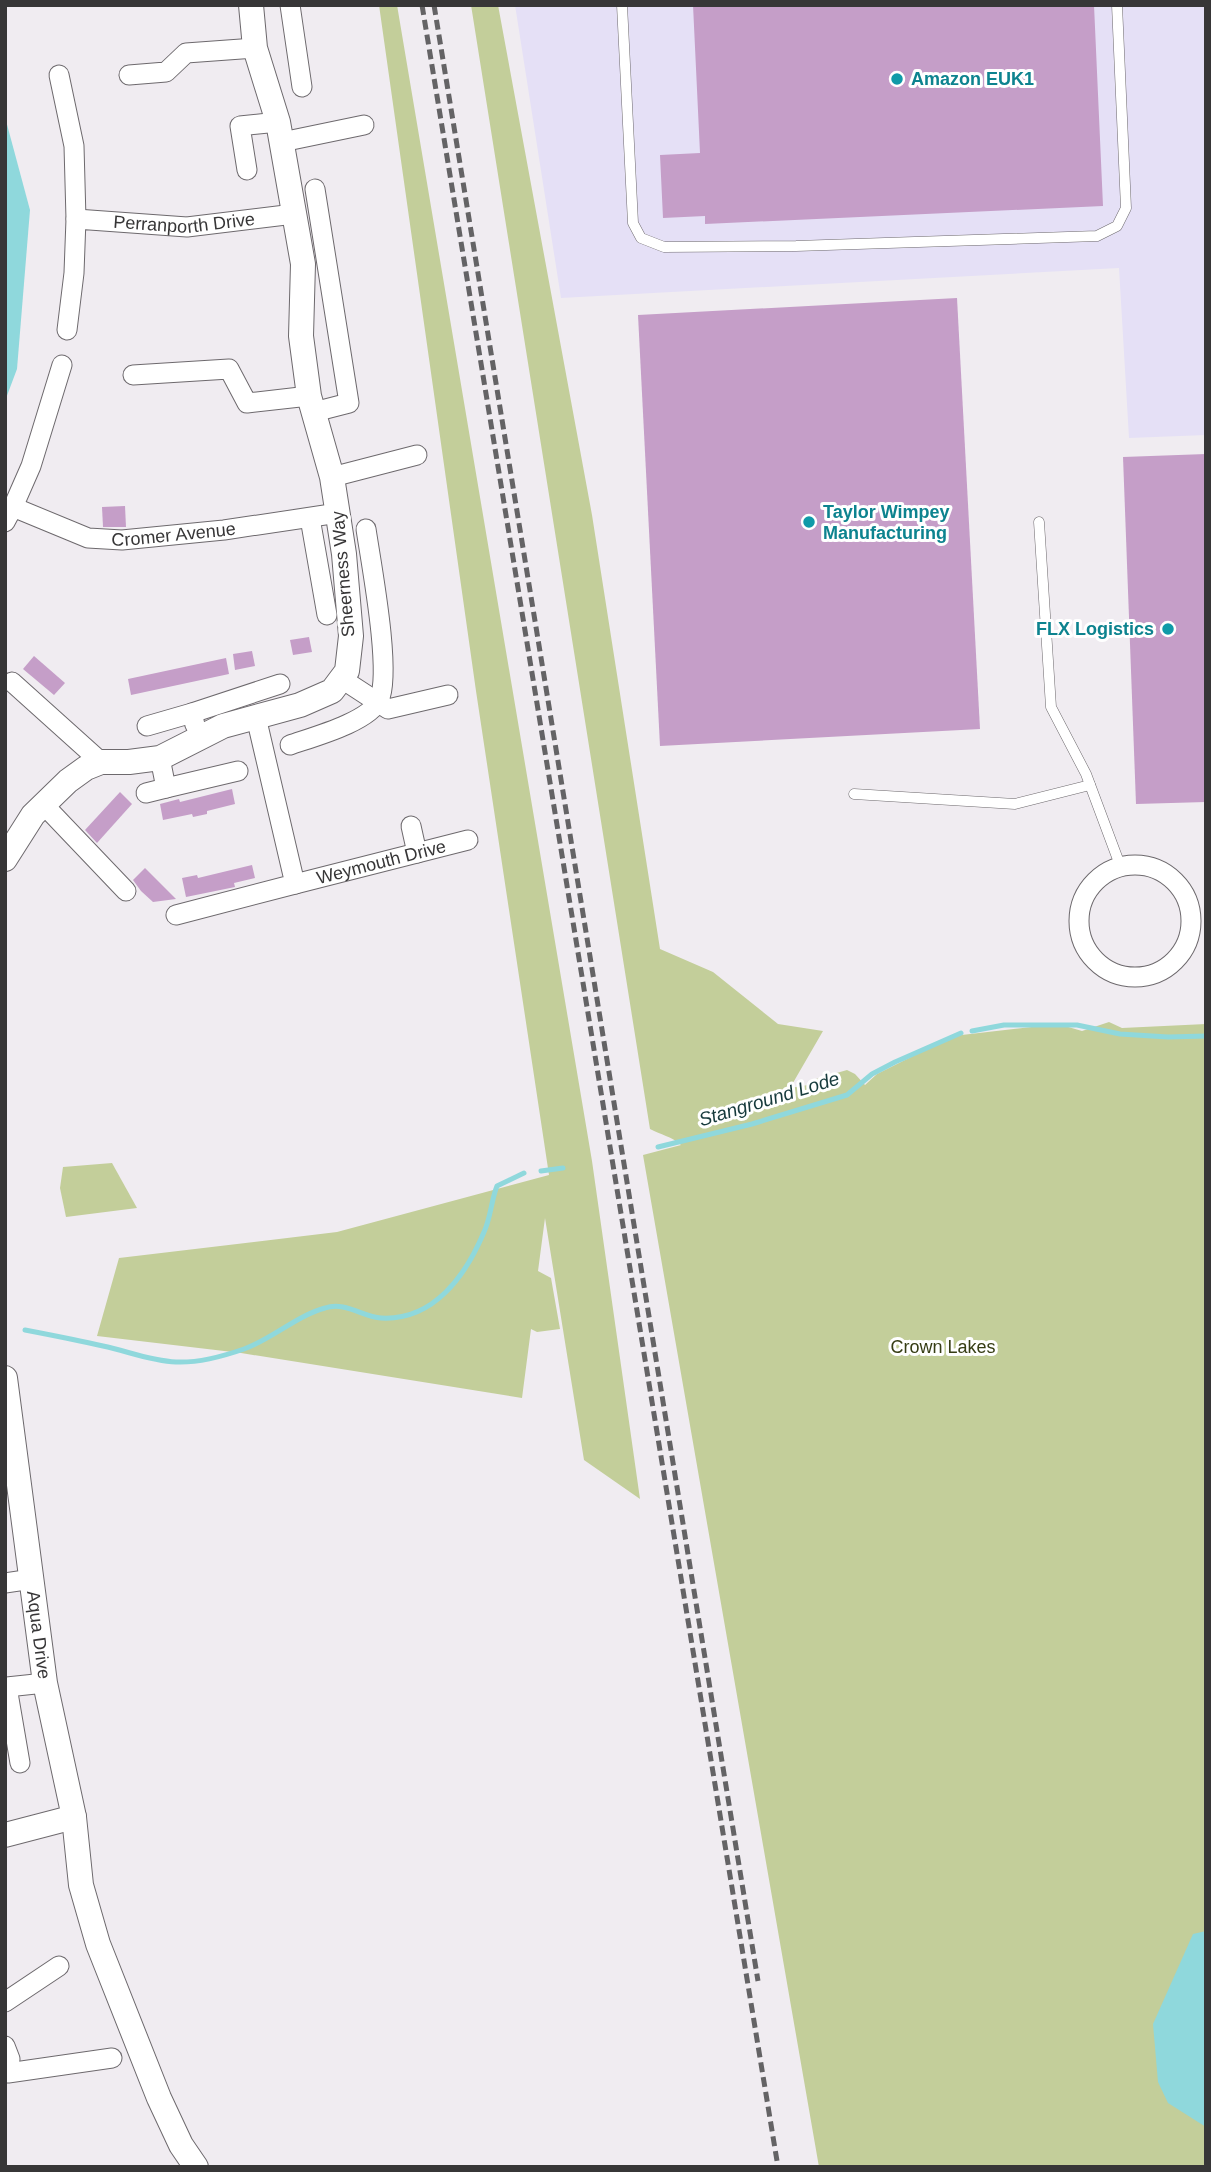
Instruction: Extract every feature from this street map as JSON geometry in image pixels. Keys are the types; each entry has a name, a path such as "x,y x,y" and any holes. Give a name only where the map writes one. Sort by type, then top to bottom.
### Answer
{"street":[{"name":"Sheerness Way","path":"251,5 255,48 280,132 303,264 301,336 311,404 332,477 344,554 351,636 347,671 342,679"},
{"path":"290,5 302,87"},
{"path":"129,75 166,72 186,53 255,48"},
{"path":"59,75 74,146 74,274 67,330"},
{"path":"247,170 240,126 280,132 365,125"},
{"path":"134,375 229,369 247,403 349,403 314,190"},
{"name":"Perranporth Drive","path":"76,219 187,227 294,214"},
{"path":"301,310 335,308"},
{"name":"Cromer Avenue","path":"62,365 30,466 9,514 88,538 122,540 338,513"},
{"path":"332,477 417,455"},
{"name":"Sheerness Way","path":"310,518 327,615"},
{"path":"290,745 355,722 379,701 385,673 366,529"},
{"path":"7,853 33,815 86,768 101,762 160,758 223,726 300,705 332,691 342,679 388,709 448,695"},
{"path":"12,682 101,762"},
{"path":"147,726 280,684"},
{"path":"192,713 198,738"},
{"name":"Weymouth Drive","path":"256,717 295,884"},
{"path":"160,758 166,788"},
{"path":"146,793 238,771"},
{"path":"44,805 125,891"},
{"path":"411,826 417,853"},
{"name":"Weymouth Drive","path":"176,915 468,839"},
{"path":"1187,945 1198,906 1174,878 1149,865 1120,865 1096,879 1080,903 1078,932 1091,957 1114,974 1142,977 1169,967 1187,945 1206,936"},
{"name":"Aqua Drive","path":"5,1378 46,1683 74,1817 81,1885 98,1944 159,2098 181,2145 196,2167"},
{"path":"5,1583 32,1579"},
{"path":"20,1763 6,1682 46,1683"},
{"path":"5,1835 74,1817"},
{"path":"5,2002 59,1966"},
{"path":"5,2046 10,2059 7,2073 112,2058"}],"lane":[{"path":"622,5 634,223 641,238 664,247 796,246 1097,236 1117,226 1126,208 1117,5"},
{"path":"1039,523 1051,707 1090,785 1120,865"},
{"path":"855,794 1015,804 1090,785"}],"shaded area":[{"path":"515,5 1206,5 1206,435 1129,438 1119,268 561,298"}],"green space":[{"path":"379,5 397,5 592,1161 640,1499 584,1460 545,1218 538,1271 551,1278 560,1329 537,1332 531,1329 522,1398 241,1353 97,1336 119,1258 337,1232 549,1175 476,691"},
{"name":"Crown Lakes","path":"471,5 498,5 592,515 660,949 713,972 778,1024 823,1031 790,1088 808,1085 816,1079 847,1070 865,1085 877,1074 953,1036 1058,1024 1082,1031 1109,1022 1122,1028 1206,1024 1206,2167 819,2167 643,1155 681,1145 650,1129"},
{"path":"112,1163 137,1208 66,1217 60,1188 63,1167"}],"water":[{"path":"5,117 30,210 17,369 5,401"},
{"path":"1206,1931 1206,2127 1168,2103 1158,2082 1153,2024 1193,1934"}],"building":[{"name":"Amazon EUK1","path":"693,5 1094,5 1103,206 705,224 705,216 663,218 660,155 700,153"},
{"name":"Taylor Wimpey Manufacturing","path":"957,298 980,729 660,746 638,315"},
{"name":"FLX Logistics","path":"1206,454 1206,802 1136,804 1123,457"},
{"path":"125,506 126,527 103,527 102,507"},
{"path":"309,637 312,652 293,655 290,640"},
{"path":"252,651 255,666 235,670 233,654"},
{"path":"34,656 65,683 54,695 23,669"},
{"path":"226,658 229,674 131,695 128,679"},
{"path":"232,789 235,804 207,811 207,814 163,820 160,804 179,799 180,802"},
{"path":"120,792 132,804 97,843 85,830"},
{"path":"252,865 255,878 234,883 235,887 186,897 182,878 197,875 198,878"},
{"path":"145,868 176,899 153,902 141,891 133,880"}],"waterway":[{"name":"Stanground Lode","path":"972,1031 1004,1025 1077,1025 1120,1034 1206,1036"},
{"name":"Stanground Lode","path":"658,1147 752,1124 847,1095 872,1074 961,1033"},
{"path":"541,1171 563,1168"},
{"name":"Stanground Lode","path":"25,1330 157,1360 184,1362 244,1349 304,1316 332,1306 381,1318 400,1317 417,1312 446,1292 468,1264 486,1226 497,1186 524,1173"}],"railway":[{"path":"422,5 778,2167"},
{"path":"434,5 758,1981"}],"place":[{"name":"Amazon EUK1","path":"897,79"},
{"name":"Taylor Wimpey Manufacturing","path":"809,522"},
{"name":"FLX Logistics","path":"1168,629"}]}
